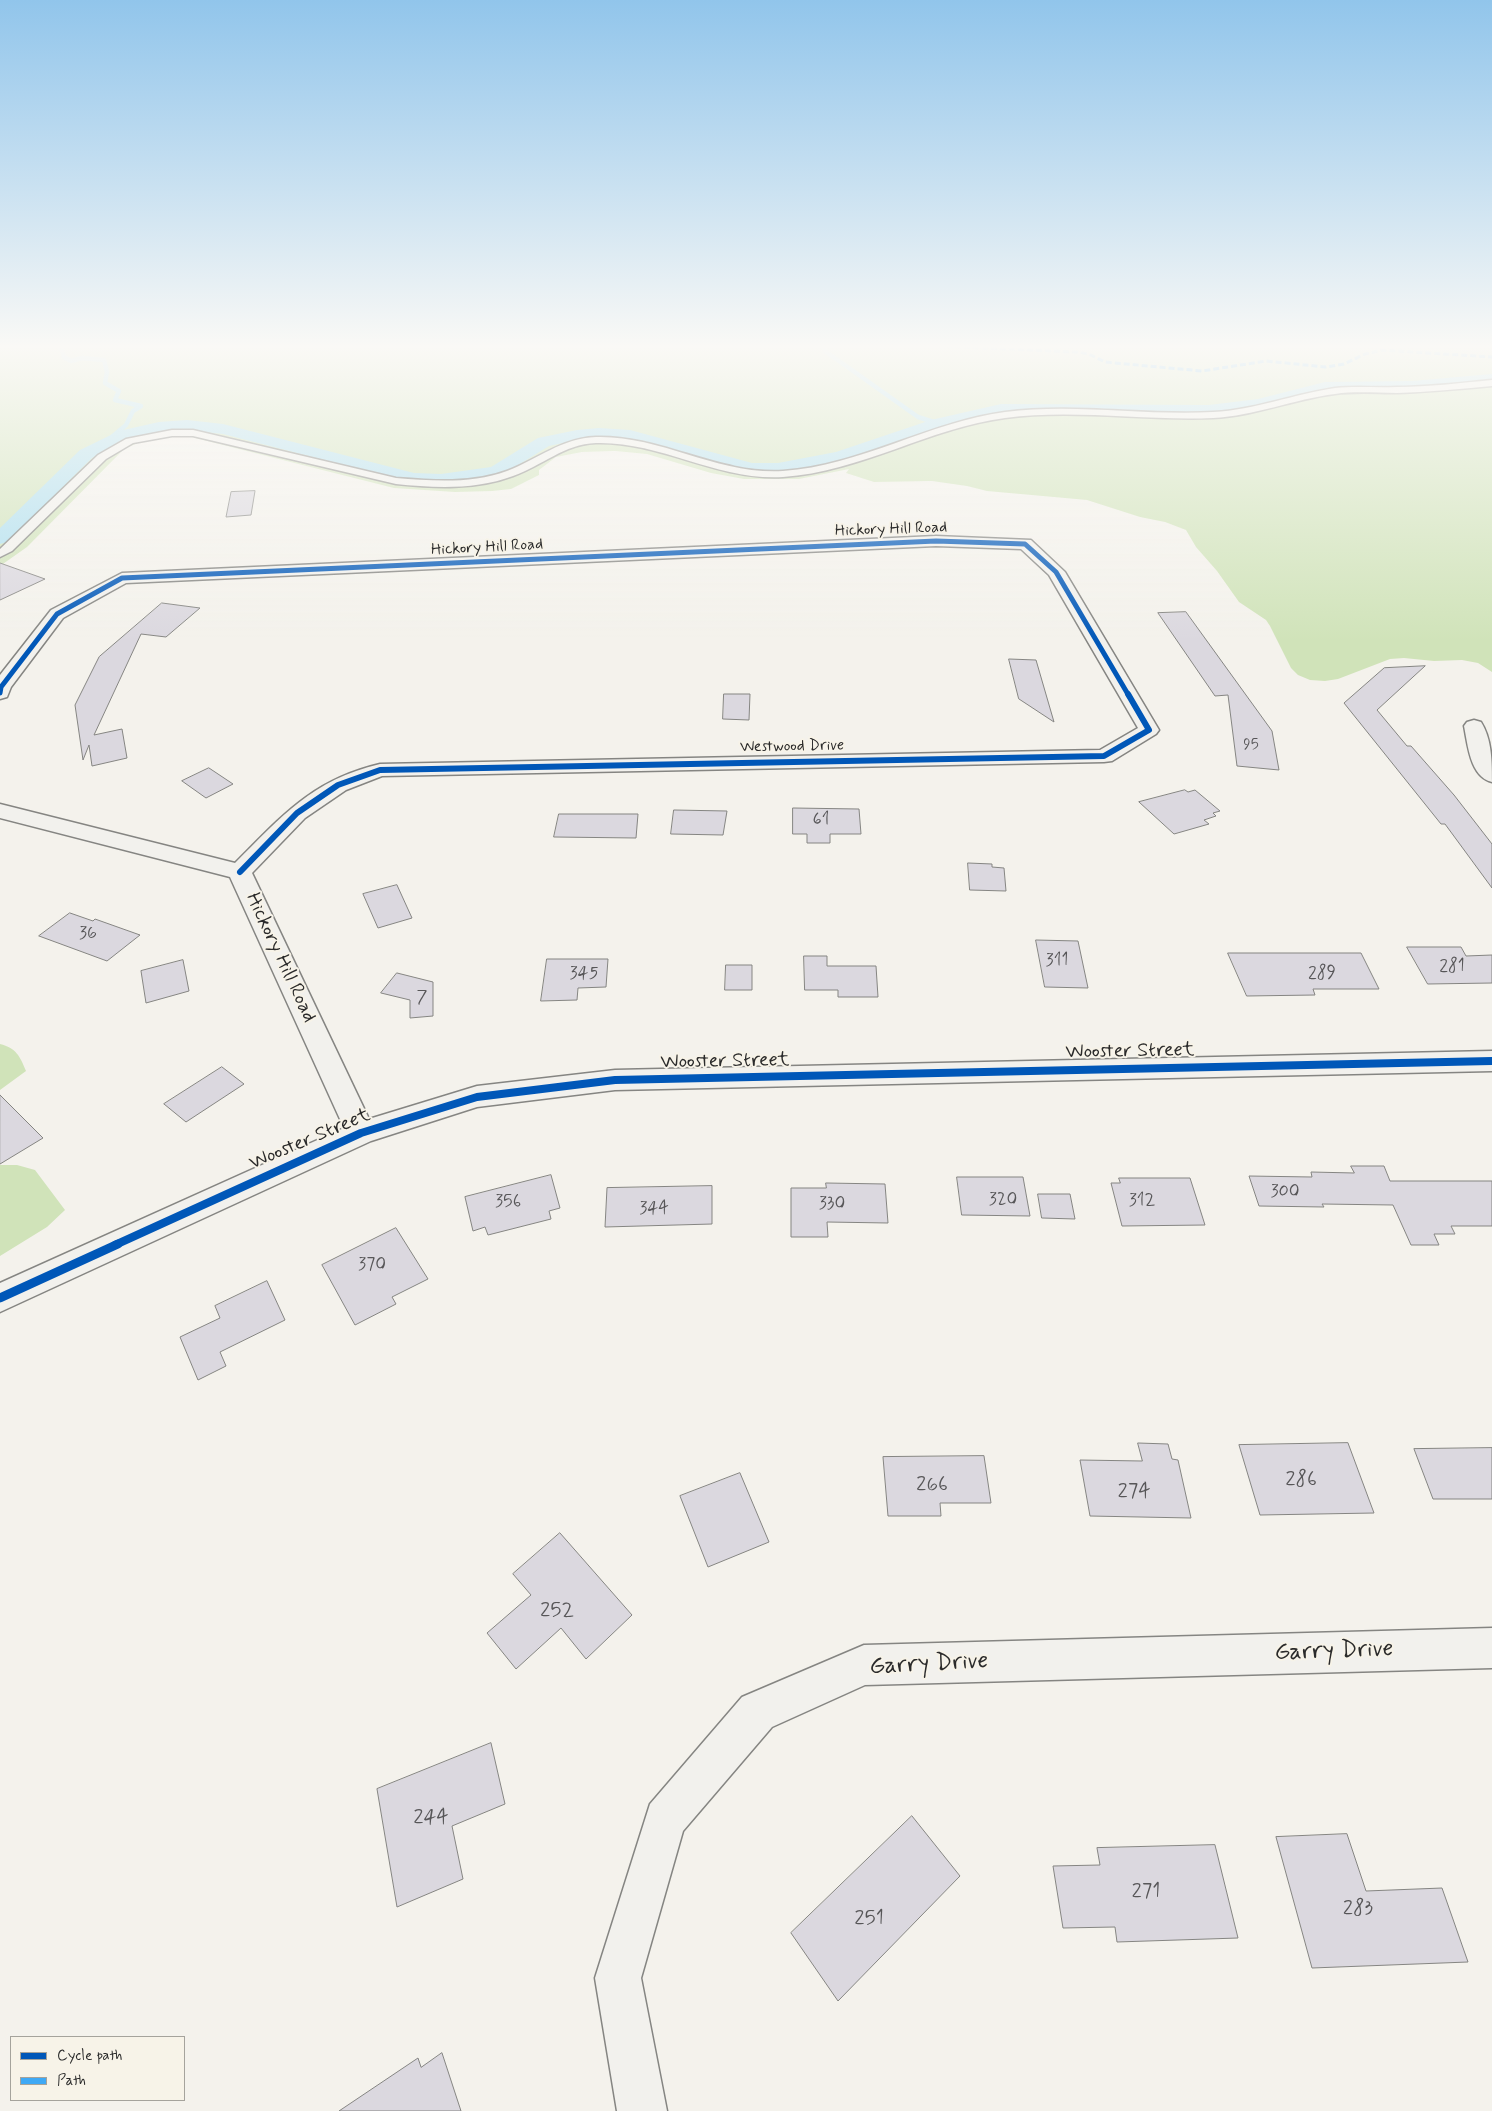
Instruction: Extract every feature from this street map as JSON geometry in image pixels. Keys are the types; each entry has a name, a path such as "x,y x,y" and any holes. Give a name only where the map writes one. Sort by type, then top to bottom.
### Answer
{"street":[{"name":"Hickory Hill Road","path":"0,693 1,687 57,614 122,578 936,541 1025,544"},
{"name":"Westwood Drive","path":"240,872 297,813 338,785 380,770 1104,756 1149,730 1056,572 1025,544"},
{"path":"1474,726 1485,768 1492,776"},
{"name":"Hickory Hill Road","path":"0,811 240,872 361,1133"},
{"name":"Wooster Street","path":"0,1298 361,1133 477,1097 615,1080 1492,1060"},
{"name":"Garry Drive","path":"642,2111 618,1978 665,1819 757,1712 864,1665 1492,1648"}],"lane":[{"path":"0,554 8,549 109,452 123,445"},
{"path":"247,445 396,481 422,484 459,483 510,474 524,468 557,447 570,445"},
{"path":"630,445 650,448 741,473 783,474 814,470 900,445"}],"green space":[{"path":"0,445 134,445 124,449 27,547 0,566"},
{"path":"221,445 1492,445 1492,672 1478,663 1462,660 1434,661 1404,658 1390,659 1338,679 1325,681 1310,680 1298,675 1291,668 1266,620 1239,602 1217,571 1196,547 1186,530 1165,522 1140,517 1087,500 987,491 932,481 874,482 846,473 849,469 799,479 744,479 711,473 647,454 615,451 582,452 556,457 539,470 539,475 511,489 455,492 394,488"},
{"path":"0,1044 17,1053 26,1071 0,1090"},
{"path":"0,1165 17,1165 35,1170 65,1210 47,1227 0,1256"}],"building":[{"path":"255,491 251,515 226,517 231,492"},
{"path":"0,563 45,579 0,600"},
{"path":"162,603 200,608 166,637 141,634 94,735 122,729 127,758 92,766 89,745 83,760 75,705 99,657"},
{"path":"1186,612 1272,731 1279,770 1237,766 1228,695 1215,696 1158,613"},
{"path":"1009,659 1036,660 1054,722 1019,699"},
{"path":"1425,666 1377,710 1407,746 1411,746 1454,795 1492,844 1492,888 1445,824 1441,824 1344,703 1384,668"},
{"path":"724,694 750,694 749,720 723,719"},
{"path":"209,768 233,784 206,798 182,781"},
{"path":"1185,790 1188,792 1195,790 1220,811 1213,813 1216,816 1204,820 1209,824 1174,834 1139,802"},
{"path":"793,808 859,809 861,834 830,834 830,843 807,843 807,834 793,834"},
{"path":"674,810 727,811 723,835 671,834"},
{"path":"559,814 638,814 636,838 554,837"},
{"path":"968,863 992,864 992,867 1004,868 1006,891 970,890"},
{"path":"397,885 412,918 378,928 363,894"},
{"path":"70,913 93,921 95,919 140,935 107,961 39,936"},
{"path":"1036,940 1078,941 1088,988 1045,987"},
{"path":"1407,947 1461,947 1466,956 1492,955 1492,983 1428,984"},
{"path":"1228,953 1361,953 1379,989 1313,989 1315,995 1247,996"},
{"path":"804,956 827,956 827,966 876,966 878,997 838,997 838,990 805,990"},
{"path":"547,959 608,959 606,987 578,988 577,1000 541,1001"},
{"path":"183,960 189,991 146,1003 141,971"},
{"path":"726,965 752,965 752,990 725,990"},
{"path":"397,973 433,982 433,1016 410,1018 410,1000 381,993"},
{"path":"222,1067 244,1084 186,1122 164,1104"},
{"path":"0,1095 43,1138 0,1164"},
{"path":"1351,1166 1384,1166 1390,1181 1492,1181 1492,1226 1451,1226 1455,1234 1434,1234 1439,1245 1411,1245 1393,1205 1322,1204 1324,1207 1259,1206 1249,1176 1312,1177 1311,1172 1354,1173"},
{"path":"551,1175 560,1208 549,1211 551,1219 488,1235 485,1227 473,1231 465,1197"},
{"path":"957,1177 1023,1177 1030,1216 962,1215"},
{"path":"1119,1178 1190,1178 1205,1225 1122,1226 1111,1183 1120,1183"},
{"path":"826,1183 885,1184 888,1223 827,1222 828,1237 791,1237 791,1188 826,1188"},
{"path":"712,1186 712,1224 605,1227 607,1188"},
{"path":"1038,1194 1070,1194 1075,1219 1042,1218"},
{"path":"396,1228 428,1279 392,1297 396,1304 355,1325 322,1265"},
{"path":"267,1281 285,1320 220,1352 226,1366 198,1380 180,1337 220,1318 215,1306"},
{"path":"1138,1443 1168,1444 1172,1459 1178,1460 1191,1518 1090,1516 1080,1460 1142,1461"},
{"path":"1348,1443 1374,1513 1260,1515 1239,1445"},
{"path":"1492,1448 1492,1499 1433,1499 1414,1449"},
{"path":"984,1456 991,1503 940,1503 941,1516 888,1516 883,1457"},
{"path":"740,1473 769,1542 708,1567 680,1496"},
{"path":"560,1533 632,1615 586,1659 561,1628 516,1669 487,1633 531,1595 513,1574"},
{"path":"491,1743 505,1804 452,1826 463,1879 397,1907 377,1789"},
{"path":"912,1816 960,1876 838,2001 791,1933"},
{"path":"1347,1834 1366,1891 1442,1888 1468,1962 1312,1968 1276,1837"},
{"path":"1215,1845 1238,1938 1117,1942 1115,1927 1063,1928 1053,1866 1100,1865 1097,1848"},
{"path":"442,2053 461,2111 339,2111 418,2058 421,2067"}],"waterway":[{"path":"0,538 86,454 104,445"},
{"path":"283,445 414,478 441,479 496,471 540,445"},
{"path":"665,445 752,468 778,468 840,456 874,445"}],"cycle path":[{"path":"0,693 1,687 57,614 122,578 936,541 1025,544 1056,572 1149,730 1104,756 380,770 338,785 297,813 240,872"},
{"path":"0,1298 361,1133 477,1097 615,1080 1492,1061"}]}
